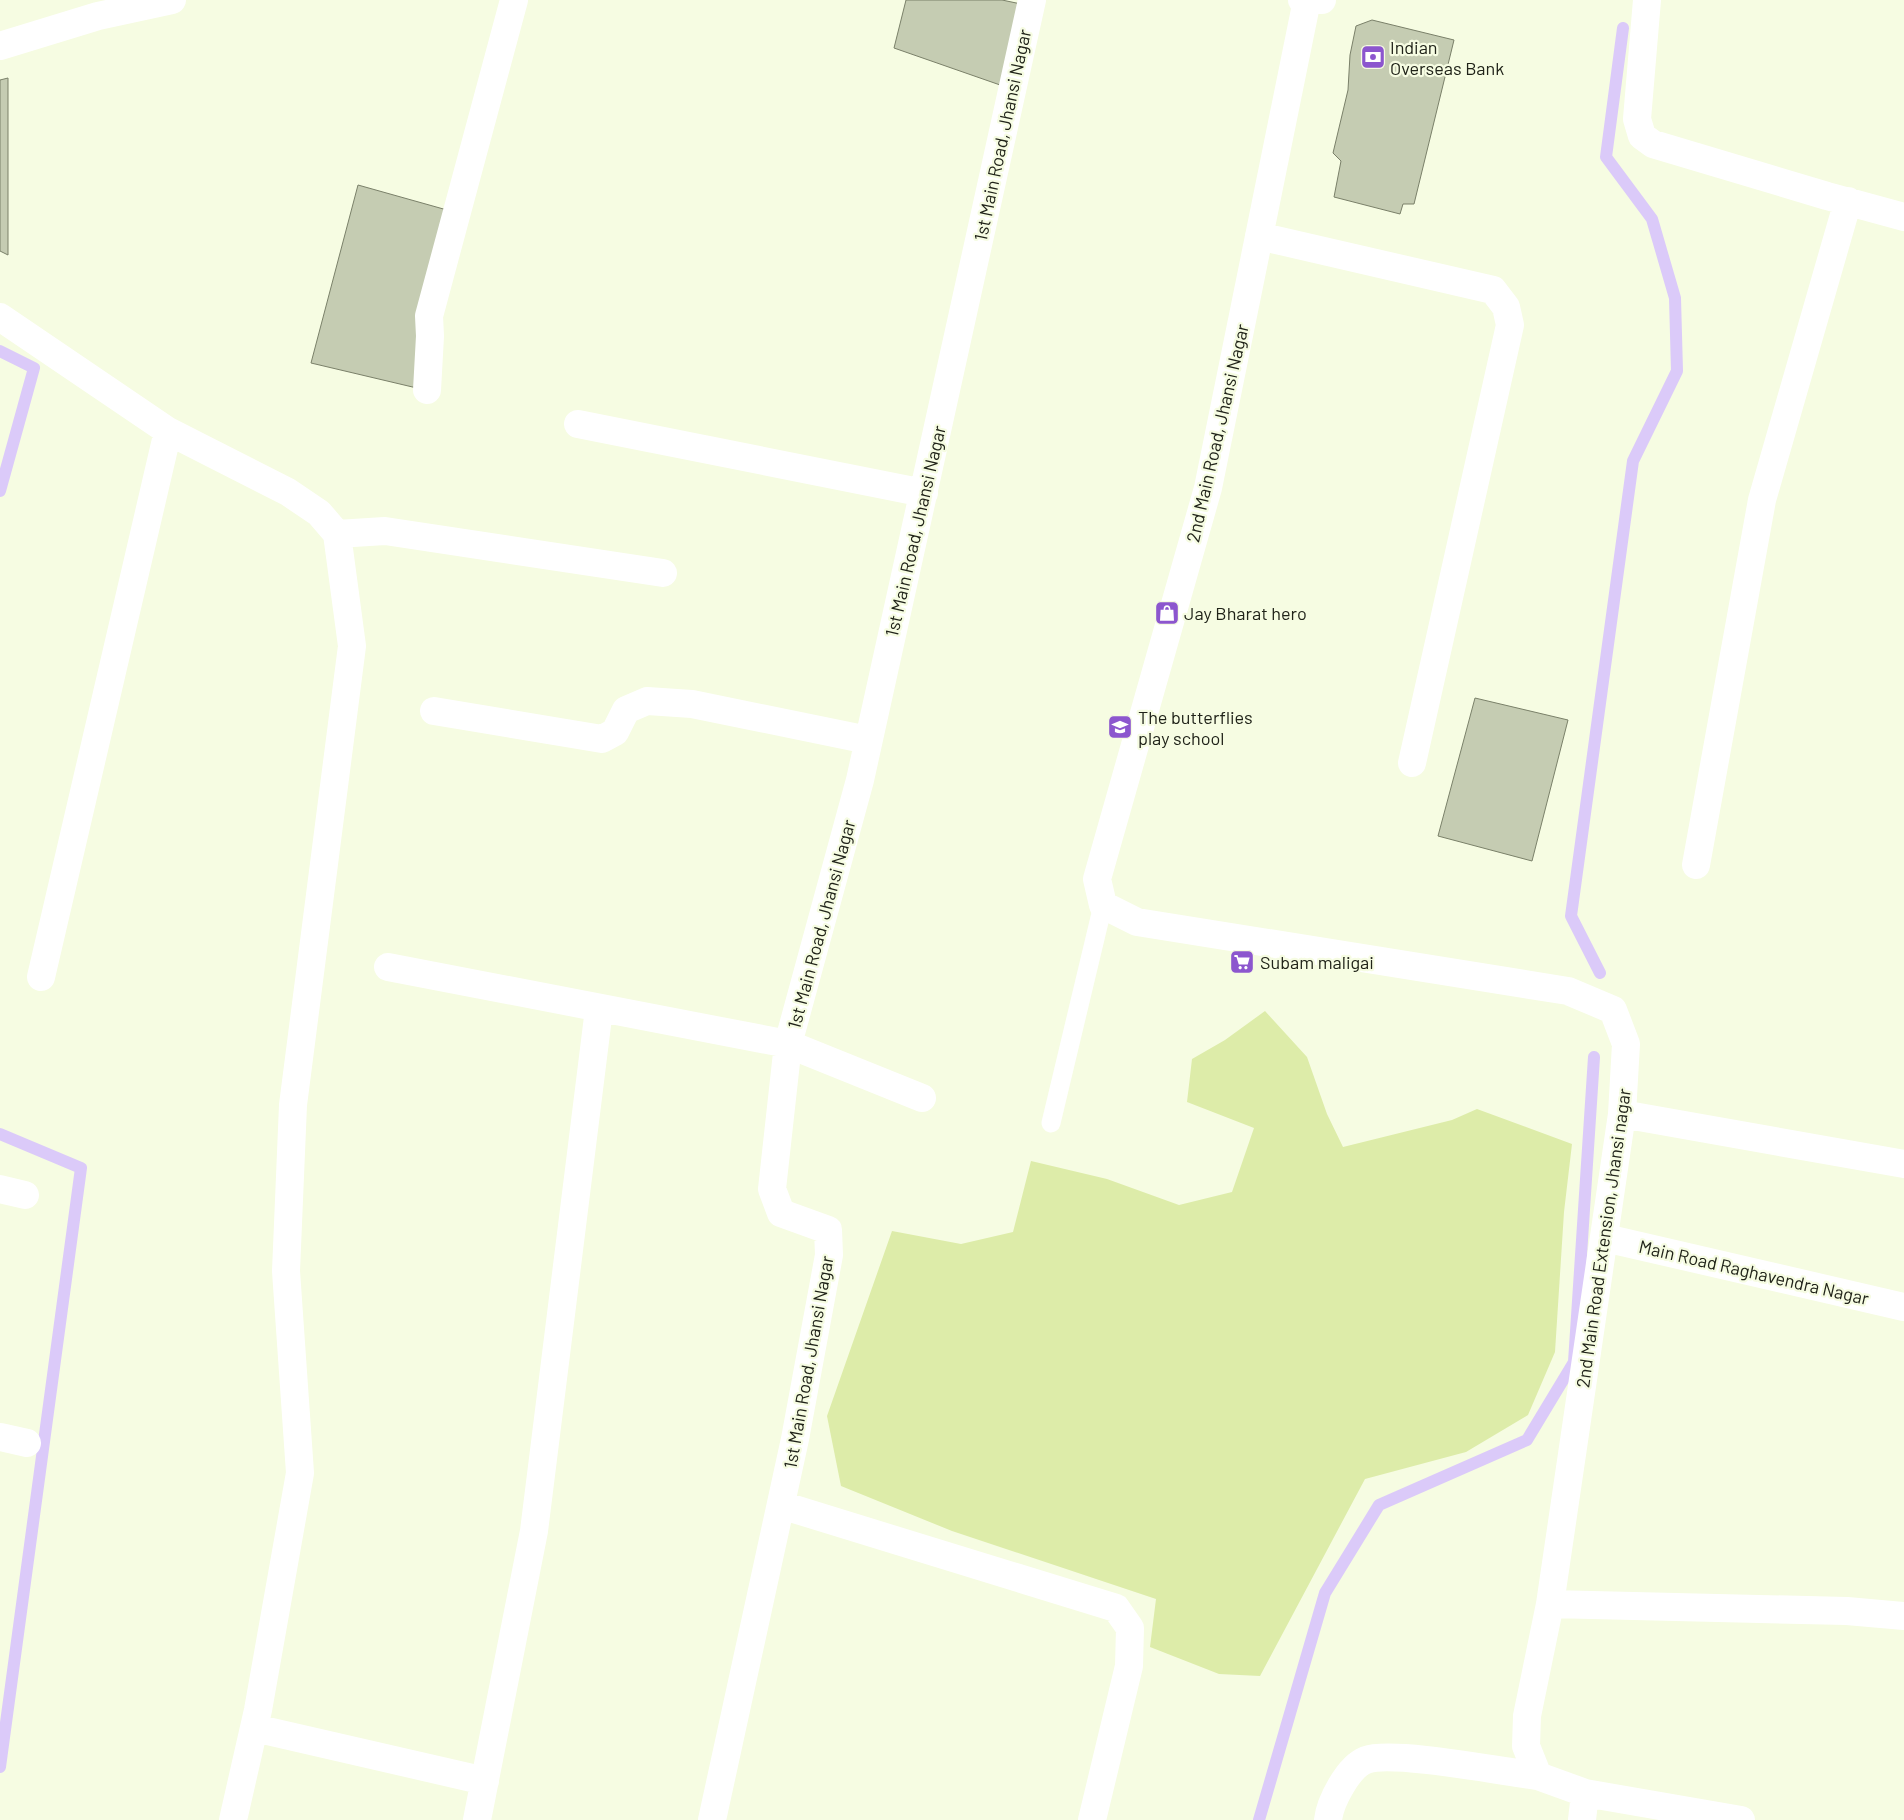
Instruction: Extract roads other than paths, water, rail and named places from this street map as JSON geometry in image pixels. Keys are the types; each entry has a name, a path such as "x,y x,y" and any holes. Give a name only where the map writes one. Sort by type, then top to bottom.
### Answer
{"street":[{"path":"0,46 98,16 172,0"},
{"path":"427,390 430,336 429,316 514,0"},
{"name":"1st Main Road, Jhansi Nagar","path":"712,1820 781,1505 829,1255 828,1230 781,1213 772,1189 788,1044 860,780 1032,0"},
{"path":"1302,0 1322,0"},
{"name":"2nd Main Road, Jhansi Nagar","path":"1103,905 1097,879 1208,488 1307,0"},
{"path":"1647,0 1637,120 1642,136 1653,144 1904,216"},
{"path":"1696,864 1762,500 1848,201"},
{"path":"1260,236 1493,290 1506,308 1510,325 1412,763"},
{"path":"0,316 168,431 288,492 320,513 338,534 352,646 293,1105 286,1271 300,1473 254,1728 233,1820"},
{"path":"578,424 924,493"},
{"path":"41,977 168,431"},
{"path":"338,534 385,531 663,573"},
{"path":"434,711 602,739 615,732 626,710 647,701 692,704 868,740"},
{"name":"2nd Main Road Extension, Jhansi nagar","path":"1103,905 1137,922 1568,991 1613,1010 1626,1044 1622,1114 1550,1604 1527,1716 1526,1746 1538,1776"},
{"path":"388,966 599,1009 788,1044 922,1098"},
{"path":"477,1820 534,1531 599,1009"},
{"path":"1622,1114 1904,1164"},
{"name":"Main Road Raghavendra Nagar","path":"1605,1238 1904,1307"},
{"path":"0,1437 27,1443"},
{"path":"781,1505 1116,1608 1130,1628 1128,1666 1092,1820"},
{"path":"1550,1604 1847,1610 1904,1616"},
{"path":"254,1728 485,1781"},
{"path":"1328,1820 1344,1779 1365,1760 1391,1756 1538,1776 1585,1793 1740,1820"},
{"path":"1582,1820 1585,1793"}],"lane":[{"name":"2nd Main Road, Jhansi Nagar","path":"1051,1123 1103,905"}],"waterway":[{"path":"1600,973 1571,916 1633,461 1677,371 1675,298 1652,219 1606,157 1623,28"},
{"path":"0,351 34,368 0,491"},
{"path":"1259,1820 1325,1593 1379,1505 1527,1440 1574,1362 1594,1057"},
{"path":"0,1134 81,1168 0,1767"}],"place":[{"name":"Indian Overseas Bank","path":"1373,57"},
{"name":"Jay Bharat hero","path":"1167,613"},
{"name":"The butterflies play school","path":"1120,727"},
{"name":"Subam maligai","path":"1242,962"}]}
